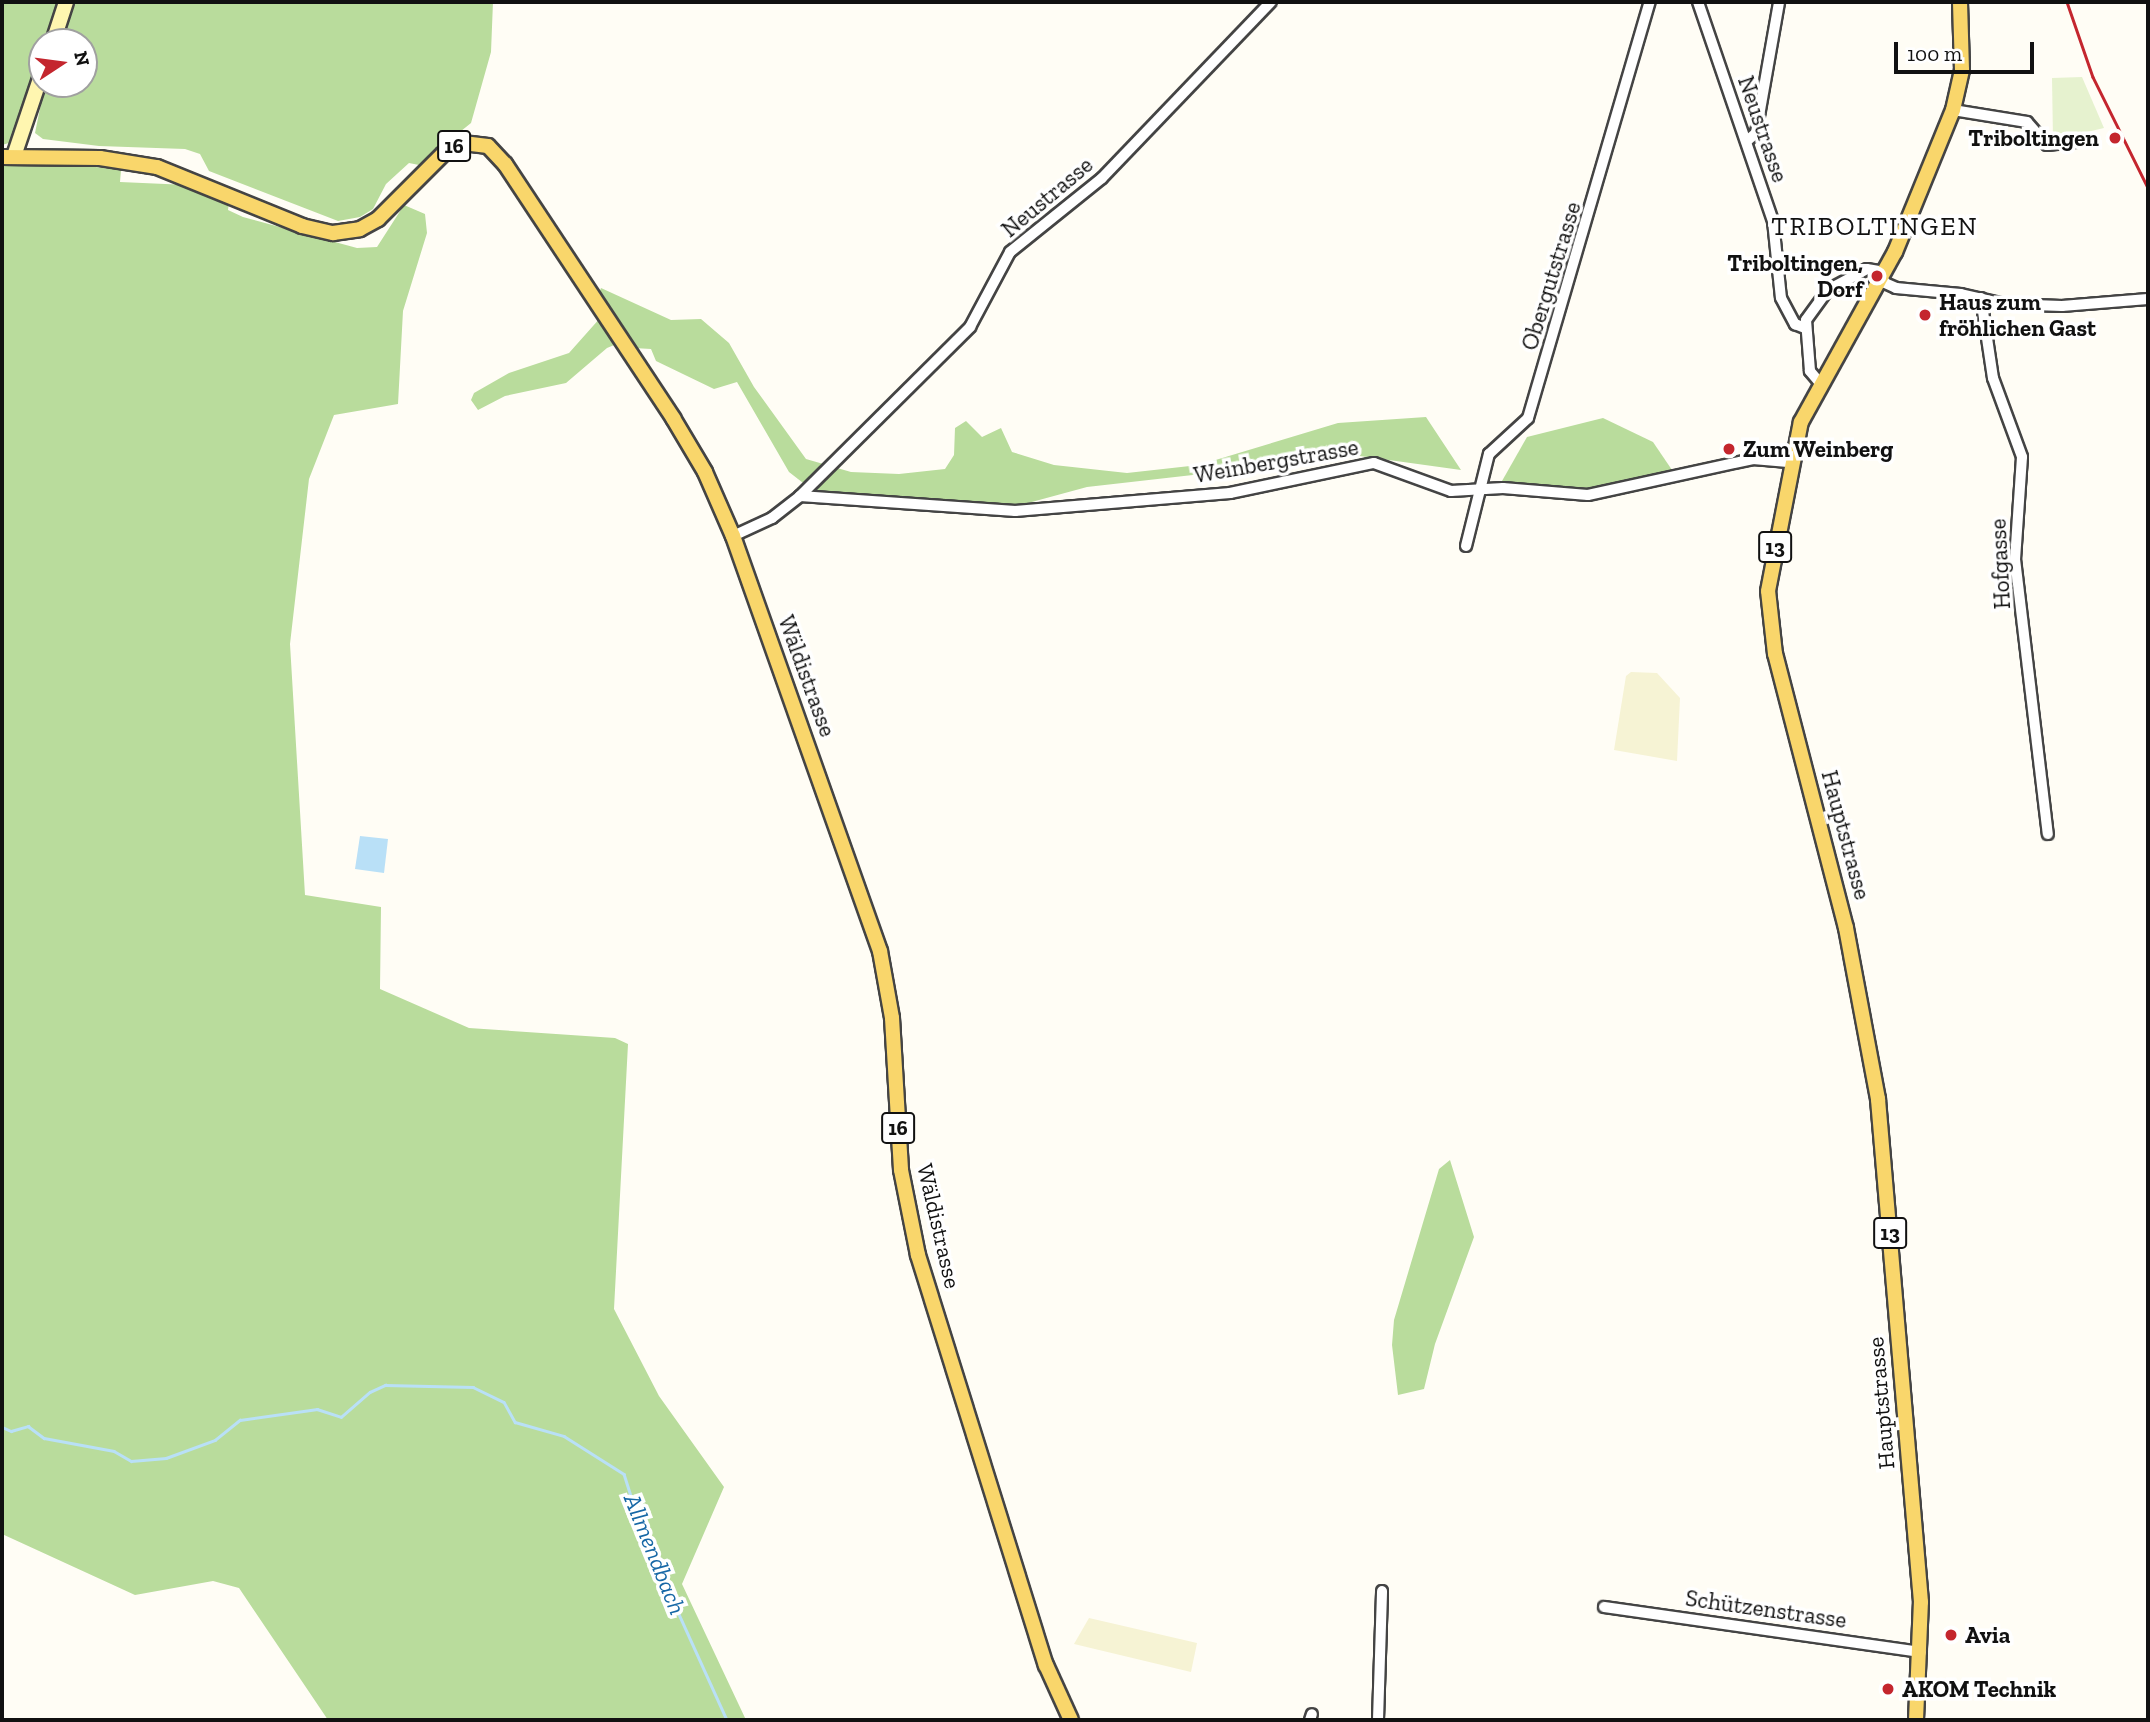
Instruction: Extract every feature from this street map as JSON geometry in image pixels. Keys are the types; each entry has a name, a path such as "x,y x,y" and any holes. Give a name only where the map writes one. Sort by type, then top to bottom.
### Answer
{"main road":[{"name":"Hauptstrasse","path":"1916,1720 1921,1652 1878,1099 1846,928 1770,632 1769,573 1801,422 1882,277 1953,110 1962,70 1960,2"},
{"name":"16","path":"8,156 100,158 157,167 302,226 333,233 360,229 378,219 454,146 471,141 488,146 505,164 673,418 705,472 733,536"},
{"name":"Wäldistrasse","path":"733,536 880,951 892,1018 901,1170 918,1255 1046,1665 1070,1720"}],"street":[{"path":"58,28 66,2"},
{"name":"Neustrasse","path":"733,536 772,518 804,493 970,327 1010,252 1102,178 1272,2"},
{"name":"Obergutstrasse","path":"1466,546 1489,454 1528,418 1650,2"},
{"name":"Neustrasse","path":"1698,2 1748,140 1778,242 1781,298 1796,324 1805,328"},
{"path":"1748,140 1756,134 1779,2"},
{"path":"8,156 32,98"},
{"path":"1953,110 2027,122 2047,145 2083,141"},
{"path":"1821,383 1810,371 1805,328 1812,309 1836,284 1867,269 1880,271 1885,283 1903,290 2049,306 2148,299"},
{"name":"Hofgasse","path":"1981,298 1993,377 2022,457 2015,559 2048,834"},
{"name":"Weinbergstrasse","path":"804,493 1014,511 1230,493 1374,463 1444,489 1588,495 1753,459 1791,462"},
{"path":"1378,1720 1382,1591"},
{"name":"Schützenstrasse","path":"1604,1607 1921,1652"}],"shaded area":[{"path":"1631,672 1657,673 1680,698 1677,761 1614,750 1626,676"},
{"path":"1089,1618 1197,1643 1191,1672 1074,1644"}],"green space":[{"path":"2,2 57,2 49,28 28,28 28,91 9,143 2,145"},
{"path":"76,2 493,2 491,52 471,123 419,165 409,163 386,184 373,209 360,217 338,221 209,171 200,154 185,149 99,146 43,139 35,133 42,98 98,98 98,28 65,28"},
{"path":"2082,77 2104,128 2053,140 2052,78"},
{"path":"2,163 70,164 121,170 120,182 188,185 229,202 228,210 243,217 357,248 377,247 404,205 425,214 427,233 403,311 398,404 334,415 309,479 290,644 305,895 381,907 380,989 469,1028 615,1038 628,1044 614,1309 659,1396 724,1487 682,1584 746,1720 328,1720 239,1588 213,1581 135,1595 2,1534"},
{"path":"601,288 671,320 701,319 729,343 754,387 806,459 851,472 899,474 945,469 954,455 955,428 966,421 982,437 1001,428 1012,452 1054,465 1127,473 1199,465 1338,423 1426,417 1461,470 1360,456 1087,487 1017,506 816,493 789,472 737,382 714,389 656,361 651,349 634,348 599,293"},
{"path":"601,317 619,343 607,348 566,383 505,396 478,410 471,400 474,393 509,373 569,353"},
{"path":"1603,418 1653,442 1672,470 1604,490 1579,491 1502,481 1527,437"},
{"path":"1450,1160 1474,1237 1435,1344 1424,1389 1398,1395 1392,1345 1394,1320 1439,1169"}],"water":[{"path":"360,836 388,839 384,873 355,869"}],"waterway":[{"name":"Allmendbach","path":"2,1427 11,1431 28,1426 44,1438 114,1451 131,1461 166,1458 215,1440 240,1420 317,1409 341,1417 370,1392 385,1385 473,1387 504,1402 515,1422 564,1436 624,1474 644,1537 727,1720"}],"railway":[{"path":"2067,2 2093,77 2148,188"}],"place":[{"name":"Triboltingen","path":"2115,138"},
{"name":"Triboltingen, Dorf","path":"1877,276"},
{"name":"Haus zum fröhlichen Gast","path":"1925,315"},
{"name":"Zum Weinberg","path":"1729,449"},
{"name":"Avia","path":"1951,1635"},
{"name":"AKOM Technik","path":"1888,1689"}],"district":[{"name":"TRIBOLTINGEN","path":"1875,227"}]}
